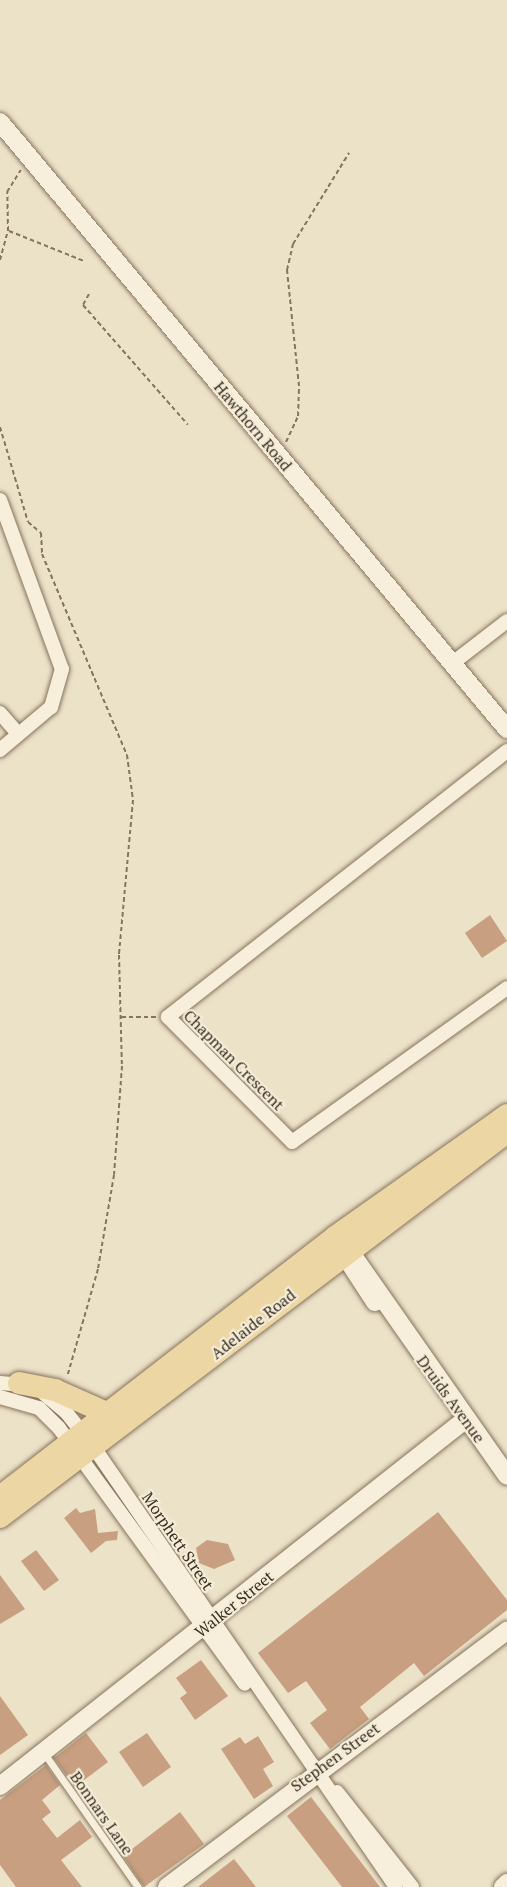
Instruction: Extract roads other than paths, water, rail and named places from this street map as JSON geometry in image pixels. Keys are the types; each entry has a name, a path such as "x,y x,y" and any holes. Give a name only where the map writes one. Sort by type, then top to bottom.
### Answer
{"main road":[{"name":"Adelaide Road","path":"0,1516 82,1447 342,1247 507,1114"},
{"name":"Adelaide Road","path":"0,1497 82,1447 109,1414 507,1132"},
{"path":"9,1383 55,1389 109,1414"}],"street":[{"name":"Hawthorn Road","path":"0,122 454,662 507,729"},
{"path":"0,750 51,707 62,669 2,509"},
{"path":"454,662 507,621"},
{"path":"0,713 18,734"},
{"name":"Chapman Crescent","path":"507,751 168,1017 292,1142 507,988"},
{"name":"Druids Avenue","path":"342,1247 507,1476"},
{"path":"9,1383 48,1397 82,1447"},
{"path":"0,1397 39,1408 82,1447"},
{"name":"Walker Street","path":"0,1786 209,1624 466,1419"},
{"name":"Morphett Street","path":"82,1447 209,1624"},
{"name":"Morphett Street","path":"82,1447 316,1770 396,1887"},
{"name":"Stephen Street","path":"167,1887 316,1770 507,1631"},
{"name":"Morphett Street","path":"316,1770 361,1817 412,1887"},
{"path":"503,1887 507,1883"}],"lane":[{"name":"Bonnars Lane","path":"44,1753 138,1887"}]}
